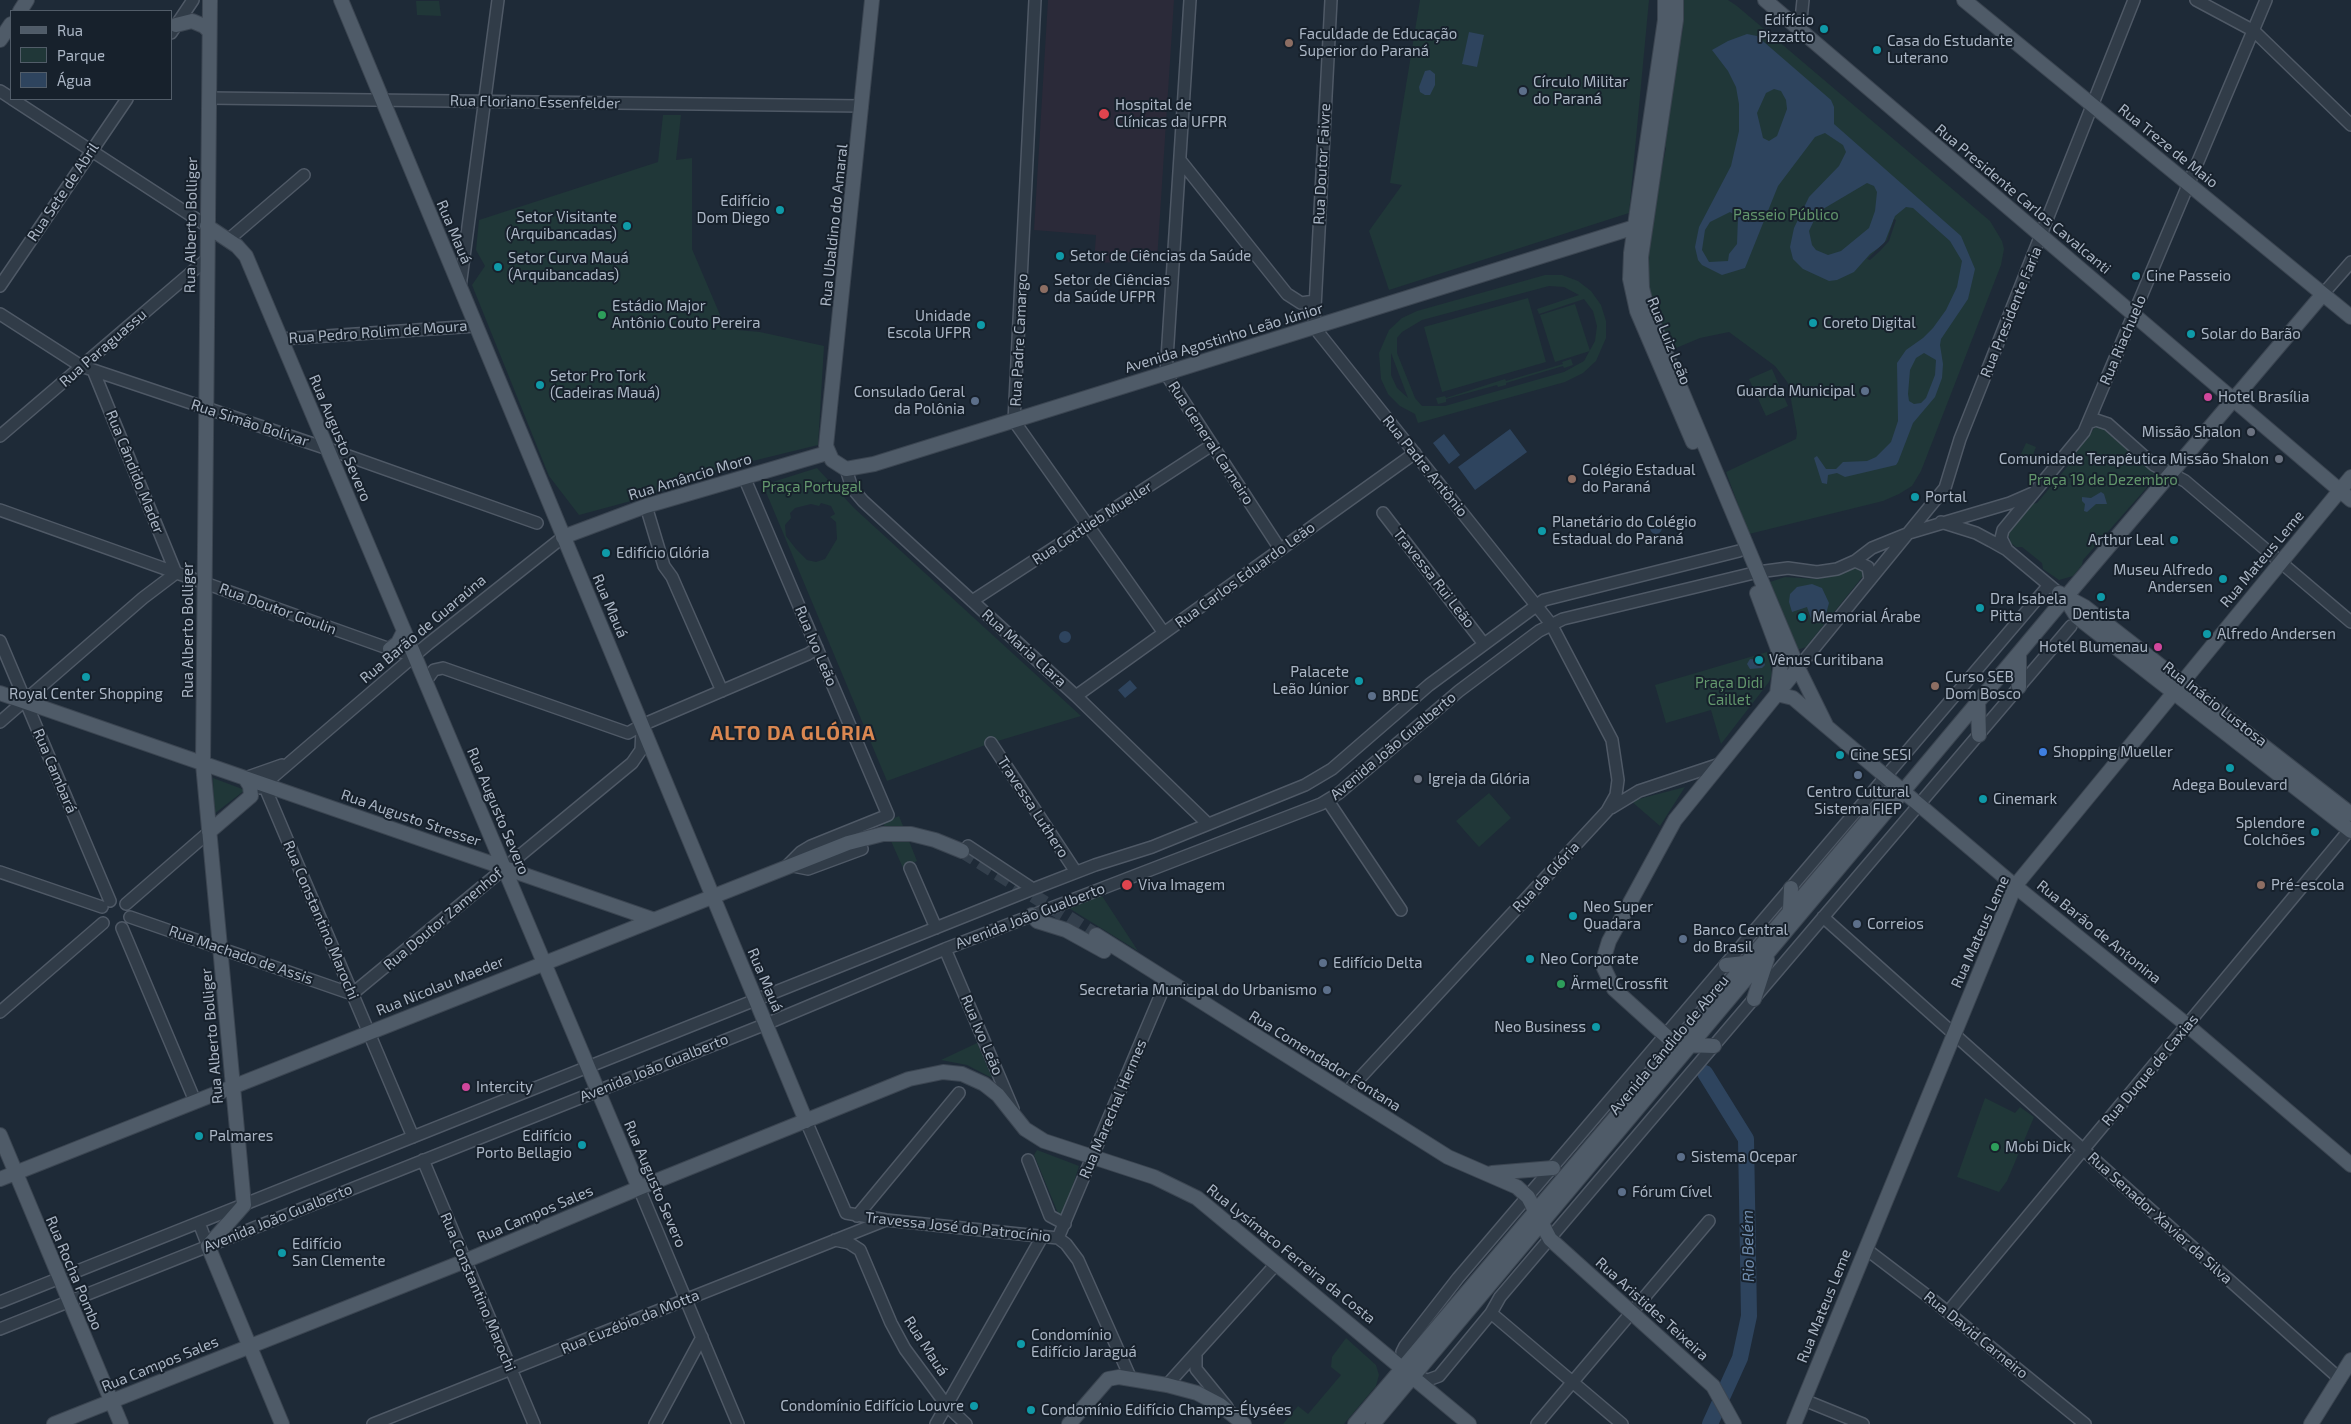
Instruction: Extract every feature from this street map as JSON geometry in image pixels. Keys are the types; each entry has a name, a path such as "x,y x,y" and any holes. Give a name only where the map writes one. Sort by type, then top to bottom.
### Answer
{"main road":[{"name":"Rua Alberto Bolliger","path":"210,0 203,764 244,1205"},
{"name":"Rua Mauá","path":"341,0 806,1121"},
{"name":"Rua Ubaldino do Amaral","path":"827,453 872,0"},
{"name":"Rua Luiz Leão","path":"1665,0 1665,20 1630,265 1636,306 1749,564"},
{"name":"Rua Luiz Leão","path":"1676,0 1676,20 1641,257 1642,288 1647,308 1749,564"},
{"name":"Rua Presidente Carlos Cavalcanti","path":"1765,0 2351,500"},
{"name":"Rua Treze de Maio","path":"1964,0 2351,317"},
{"path":"174,29 192,21 204,26 209,31"},
{"path":"0,40 10,25"},
{"name":"Rua Augusto Severo","path":"207,226 228,240 246,256 639,1188"},
{"name":"Avenida Agostinho Leão Júnior","path":"846,468 874,464 1635,227"},
{"path":"2058,592 2171,473 2324,294"},
{"path":"827,453 835,463 846,468"},
{"name":"Rua Amâncio Moro","path":"563,537 646,506 827,453"},
{"name":"Rua Mateus Leme","path":"1794,1424 2015,886 2351,477"},
{"path":"1749,564 1779,652 1781,663 1777,694"},
{"name":"Rua Barão de Antonina","path":"1749,564 1826,725"},
{"name":"Rua Inácio Lustosa","path":"2058,592 2077,618 2132,652 2275,763 2351,830"},
{"name":"Avenida Cândido de Abreu","path":"1355,1424 1408,1372 1539,1216 1691,1045 1769,951 1896,784 1978,701 2019,653 2058,592"},
{"name":"Avenida Cândido de Abreu","path":"1539,1216 1670,1040 1745,963 2058,592"},
{"path":"390,649 398,643 404,631"},
{"path":"2019,653 2019,687"},
{"path":"1714,1046 1691,1045 1670,1040 1614,989 1604,968 1605,954 1615,928 1667,832 1798,668"},
{"name":"Rua Augusto Stresser","path":"0,693 652,919"},
{"name":"Rua Barão de Antonina","path":"1777,694 1794,698 2015,886 2187,1025 2351,1164"},
{"path":"1978,701 1979,735"},
{"name":"Rua Inácio Lustosa","path":"2275,763 2351,814"},
{"path":"245,778 250,786 251,796"},
{"name":"Rua Barão de Guaraúna","path":"209,832 251,796"},
{"path":"207,808 213,818 221,822"},
{"name":"Rua Nicolau Maeder","path":"0,1179 712,895 861,838 895,833 924,836 965,849"},
{"path":"1790,909 1791,888"},
{"path":"1032,915 1040,922 1051,924 1079,936 1146,978 1167,980"},
{"name":"Rua Comendador Fontana","path":"1096,935 1448,1157 1511,1184 1528,1197 1539,1216"},
{"path":"1754,999 1769,951"},
{"path":"1726,965 1745,963"},
{"name":"Rua Campos Sales","path":"54,1424 465,1261 639,1188 909,1079 943,1072 971,1077 998,1095 1018,1121"},
{"name":"Rua Lysímaco Ferreira da Costa","path":"1018,1121 1030,1133 1044,1141 1154,1177 1184,1190 1210,1208 1277,1263 1469,1424"},
{"name":"Rua Rocha Pombo","path":"0,1134 121,1424"},
{"path":"1487,1174 1553,1168"},
{"path":"244,1205 208,1246 282,1424"},
{"name":"Rua Aristides Teixeira","path":"1539,1216 1550,1239 1717,1391 1734,1424"},
{"path":"2311,1424 2351,1360"},
{"name":"Avenida Cândido de Abreu","path":"1373,1424 1408,1372"},
{"path":"1069,1424 1108,1379 1119,1377 1167,1385 1197,1393 1233,1414 1244,1424"}],"street":[{"path":"174,29 194,0"},
{"path":"460,287 498,0"},
{"name":"Rua Padre Camargo","path":"1035,0 1014,421 1164,633"},
{"name":"Rua General Carneiro","path":"1190,0 1166,374 1280,549"},
{"name":"Rua Doutor Faivre","path":"1314,327 1331,0"},
{"path":"1800,30 1803,0"},
{"name":"Rua Presidente Faria","path":"1798,668 1942,493 1949,480 1960,439 2134,0"},
{"path":"2196,0 2254,31 2351,125"},
{"name":"Rua Riachuelo","path":"2007,550 2001,538 2003,530 2080,439 2088,423 2266,0"},
{"name":"Rua Floriano Essenfelder","path":"209,98 862,106"},
{"path":"15,100 207,226"},
{"name":"Rua Sete de Abril","path":"0,286 126,100"},
{"path":"1180,160 1287,294 1301,303 1315,301"},
{"path":"228,240 304,174"},
{"name":"Rua Paraguassu","path":"0,436 207,259"},
{"path":"2324,294 2351,262"},
{"name":"Rua Simão Bolívar","path":"0,314 81,366 327,448 538,523"},
{"name":"Rua Pedro Rolim de Moura","path":"281,339 476,326"},
{"name":"Rua Padre Antônio","path":"1314,327 1551,624"},
{"name":"Rua Cândido Mader","path":"93,370 176,573"},
{"path":"2088,423 2096,420 2108,424 2154,465 2185,481 2351,622"},
{"name":"Rua Gottlieb Mueller","path":"972,601 1212,445"},
{"name":"Rua Carlos Eduardo Leão","path":"1076,696 1414,453"},
{"name":"Rua Maria Clara","path":"846,468 852,488 863,501 1076,696 1208,824"},
{"name":"Rua Ivo Leão","path":"744,477 888,815 811,846 801,852 788,865"},
{"path":"1941,522 1942,493"},
{"name":"Avenida João Gualberto","path":"0,1329 64,1290 199,1223 1032,889 1076,872 1121,859 1318,778 1429,685 1536,605 1555,595 1749,564 1826,572 1845,566 1872,548 1909,533 2010,503 2033,493"},
{"path":"646,506 664,566 672,577 722,691"},
{"name":"Rua Doutor Goulin","path":"0,510 390,649 415,656"},
{"name":"Travessa Rui Leão","path":"1383,513 1484,644"},
{"name":"Rua Inácio Lustosa","path":"1941,522 1976,533 2007,550 2058,592"},
{"name":"Rua Barão de Guaraúna","path":"251,796 415,656 563,537"},
{"path":"1855,561 1868,567 1870,580"},
{"name":"Avenida João Gualberto","path":"0,1302 64,1290 208,1246 766,1024 945,949 1328,801 1459,691 1551,624 1749,564"},
{"path":"0,722 143,598 176,573"},
{"name":"Rua da Glória","path":"1346,1093 1607,811 1616,795 1618,780 1612,740 1551,624"},
{"path":"1408,1372 1428,1380 1439,1376 1491,1313 1500,1297 2071,626"},
{"name":"Rua Cambará","path":"0,641 106,904"},
{"path":"426,681 434,670 443,668 622,732 633,732 642,725 808,654 817,648"},
{"name":"Rua Doutor Zamenhof","path":"352,994 632,763 641,750 642,725"},
{"name":"Travessa Luthero","path":"991,743 1076,872"},
{"name":"Rua Barão de Guaraúna","path":"245,778 275,768 306,749"},
{"path":"1607,811 1626,797 1639,791 1720,764"},
{"path":"1618,780 1625,787 1639,791"},
{"name":"Avenida Cândido de Abreu","path":"1408,1372 1402,1352 1410,1338 1553,1168 1670,1040 1726,965 1791,888 1896,784"},
{"name":"Rua Constantino Marochi","path":"264,785 413,1137"},
{"path":"1328,801 1400,910"},
{"name":"Rua Duque de Caxias","path":"1948,1312 2351,830"},
{"name":"Rua Barão de Guaraúna","path":"126,904 209,832"},
{"path":"788,865 808,869 862,849"},
{"path":"965,849 1032,889"},
{"path":"910,868 936,928"},
{"path":"0,872 106,904 118,900 126,904 130,917 122,928 114,929 103,923 101,916 106,904"},
{"name":"Rua Machado de Assis","path":"130,917 352,994"},
{"name":"Rua Senador Xavier da Silva","path":"1823,918 2340,1380"},
{"path":"0,1012 103,923"},
{"path":"122,928 195,1101"},
{"name":"Rua Ivo Leão","path":"945,949 1018,1121"},
{"name":"Rua Marechal Hermes","path":"1058,1238 1167,980"},
{"path":"857,1216 958,1093"},
{"name":"Rua Mauá","path":"806,1121 843,1209 846,1213 857,1216"},
{"name":"Rua Constantino Marochi","path":"423,1160 534,1424"},
{"path":"1028,1160 1050,1216 1064,1224"},
{"name":"Rua Augusto Severo","path":"639,1188 738,1424"},
{"name":"Travessa José do Patrocínio","path":"857,1216 1058,1238"},
{"name":"Rua Euzébio da Motta","path":"373,1424 886,1220"},
{"path":"1537,1424 1709,1221"},
{"path":"199,1223 208,1246"},
{"path":"835,1240 849,1242 860,1250 868,1227"},
{"path":"936,1424 1042,1236"},
{"path":"1058,1238 1078,1260 1131,1378"},
{"name":"Rua David Carneiro","path":"1866,1249 1948,1312 2084,1424"},
{"name":"Rua Mauá","path":"860,1250 897,1336 946,1406 966,1424"},
{"path":"1167,1385 1196,1356 1277,1263"},
{"path":"1491,1313 1622,1424"},
{"path":"655,1424 702,1337"},
{"path":"1196,1356 1196,1369 1233,1414"},
{"path":"1804,1400 1863,1424"}],"shaded area":[{"name":"Hospital de Clínicas da UFPR","path":"1048,0 1174,0 1157,261 1094,263 1096,235 1034,230"}],"green space":[{"name":"Círculo Militar do Paraná","path":"1420,0 1649,0 1629,213 1389,290 1369,231 1402,185 1390,183"},
{"name":"Passeio Público","path":"1684,0 1728,0 1737,6 1990,221 2002,241 2004,249 2001,265 1921,471 1912,486 1883,501 1749,534 1726,472 1796,439 1797,433 1788,383 1775,366 1729,332 1700,338 1669,351 1655,320 1648,284 1647,259 1666,148 1663,144 1675,64 1683,29"},
{"path":"416,1 439,1 441,16 417,15"},
{"name":"Estádio Major Antônio Couto Pereira","path":"663,115 681,115 676,160 692,158 692,249 726,329 760,332 824,346 818,445 728,467 642,498 579,515 549,476 472,285 485,266 476,250 479,220 658,162"},
{"path":"1545,275 1562,275 1578,281 1591,291 1601,305 1606,321 1606,338 1596,361 1583,373 1565,382 1418,423 1415,414 1400,406 1388,394 1381,379 1379,353 1389,330 1402,318 1417,311","holes":["1549,286 1564,287 1579,295 1537,309 1539,314 1584,299 1593,311 1597,326 1595,341 1584,361 1564,372 1445,406 1422,406 1415,398 1397,353 1397,338 1402,332 1422,320","1391,353 1408,398 1397,388 1391,375"]},
{"path":"1528,298 1546,362 1442,392 1424,327"},
{"path":"1575,304 1590,351 1555,362 1540,315"},
{"path":"1571,359 1573,365 1564,368 1563,366 1506,383 1506,385 1498,387 1497,385 1446,399 1446,402 1438,404 1436,398 1445,396 1446,398 1505,379 1506,381 1563,364 1562,362"},
{"path":"1772,369 1788,406 1766,416 1749,379"},
{"name":"Praça 19 de Dezembro","path":"2096,426 2107,429 2108,433 2143,463 2147,463 2156,472 2157,476 2083,560 2082,565 2073,576 2059,580 2043,569 2042,563 2022,547 2016,547 2011,543 2008,533 2031,504 2037,503 2068,466 2068,462"},
{"path":"2026,443 2036,447 2031,460 2020,456"},
{"name":"Praça Portugal","path":"817,468 854,508 1081,716 991,743 887,781 763,485","holes":["821,503 831,506 835,514 830,517 836,522 837,539 825,559 816,562 807,560 786,536 785,525 791,518 790,513 795,508 811,504 819,506"]},
{"path":"1859,565 1865,573 1863,576 1806,647 1794,651 1767,583 1785,577 1816,579 1830,577"},
{"name":"Praça Didi Caillet","path":"1767,652 1772,675 1769,682 1721,744 1711,710 1666,723 1655,685"},
{"path":"213,778 245,790 214,814"},
{"path":"1685,787 1660,826 1631,801"},
{"path":"1489,793 1511,818 1479,847 1456,821"},
{"path":"899,816 917,861 903,868 883,823"},
{"path":"1100,893 1138,951 1064,905"},
{"path":"977,1043 992,1078 967,1065 941,1060"},
{"name":"Mobi Dick","path":"1985,1098 2015,1113 2020,1107 2034,1117 2007,1181 1999,1192 1957,1177"},
{"path":"1037,1150 1079,1166 1064,1213 1061,1215 1058,1213 1034,1155"},
{"path":"1346,1338 1376,1365 1379,1375 1376,1386 1344,1424 1283,1424 1298,1406 1308,1414 1341,1375 1331,1367 1332,1357"}],"water":[{"path":"1469,32 1484,35 1477,67 1462,64"},
{"path":"1747,34 1757,36 1831,100 1834,107 1834,124 1961,236 1975,269 1968,299 1941,339 1942,378 1935,397 1913,423 1896,465 1845,477 1837,473 1828,475 1827,484 1822,483 1814,458 1817,456 1826,469 1836,469 1843,462 1867,461 1876,457 1891,442 1898,421 1897,363 1906,350 1933,328 1946,310 1957,287 1962,261 1950,241 1913,208 1906,207 1895,216 1884,244 1870,254 1854,272 1837,280 1829,281 1803,269 1793,259 1790,247 1794,228 1809,197 1839,166 1846,152 1843,145 1825,133 1815,137 1778,186 1745,268 1722,275 1702,265 1698,260 1695,247 1699,227 1731,166 1739,131 1739,104 1736,87 1728,71 1712,50 1728,41","holes":["1774,89 1781,91 1786,100 1787,109 1777,136 1769,141 1763,138 1757,113 1766,93","1867,183 1874,186 1877,192 1875,211 1869,228 1841,251 1828,255 1816,250 1812,245 1809,231 1818,212","1730,212 1738,217 1737,244 1729,254 1728,261 1709,262 1702,250 1705,230 1710,222","1924,353 1936,360 1935,375 1926,398 1921,403 1914,404 1909,401 1908,394 1910,370 1916,358"]},
{"path":"1430,70 1435,74 1435,85 1430,95 1425,95 1420,92 1419,87 1425,71"},
{"path":"1510,429 1527,452 1475,490 1458,467"},
{"path":"1444,434 1460,455 1449,464 1433,443"},
{"path":"2101,492 2104,494 2107,504 2096,504 2087,512 2084,511 2085,504 2082,501 2082,497 2091,498"},
{"path":"1654,522 1658,522 1662,528 1658,534 1654,534 1650,530 1650,526"},
{"path":"1812,584 1822,588 1829,603 1826,614 1812,622 1807,607 1792,612 1789,602 1790,594 1797,587"},
{"path":"1063,631 1067,631 1071,637 1067,643 1063,643 1059,639 1059,635"},
{"path":"1750,659 1763,660 1765,665 1762,668 1750,669 1747,664"},
{"path":"1130,680 1137,688 1125,698 1118,690"}],"pier":[{"path":"1894,219 1896,220 1889,241 1870,260 1867,259 1887,240"}],"waterway":[{"name":"Rio Belém","path":"1705,1073 1746,1139 1749,1316 1740,1358 1710,1424"}],"tunnel":[{"path":"962,851 1096,935"}],"place":[{"name":"Edifício Pizzatto","path":"1824,29"},
{"name":"Faculdade de Educação Superior do Paraná","path":"1289,43"},
{"name":"Casa do Estudante Luterano","path":"1877,50"},
{"name":"Círculo Militar do Paraná","path":"1523,91"},
{"name":"Hospital de Clínicas da UFPR","path":"1104,114"},
{"name":"Edifício Dom Diego","path":"780,210"},
{"name":"Setor Visitante (Arquibancadas)","path":"627,226"},
{"name":"Setor de Ciências da Saúde","path":"1060,256"},
{"name":"Setor Curva Mauá (Arquibancadas)","path":"498,267"},
{"name":"Cine Passeio","path":"2136,276"},
{"name":"Setor de Ciências da Saúde UFPR","path":"1044,289"},
{"name":"Estádio Major Antônio Couto Pereira","path":"602,315"},
{"name":"Coreto Digital","path":"1813,323"},
{"name":"Unidade Escola UFPR","path":"981,325"},
{"name":"Solar do Barão","path":"2191,334"},
{"name":"Setor Pro Tork (Cadeiras Mauá)","path":"540,385"},
{"name":"Guarda Municipal","path":"1865,391"},
{"name":"Hotel Brasília","path":"2208,397"},
{"name":"Consulado Geral da Polônia","path":"975,401"},
{"name":"Missão Shalon","path":"2251,432"},
{"name":"Comunidade Terapêutica Missão Shalon","path":"2279,459"},
{"name":"Colégio Estadual do Paraná","path":"1572,479"},
{"name":"Portal","path":"1915,497"},
{"name":"Planetário do Colégio Estadual do Paraná","path":"1542,531"},
{"name":"Arthur Leal","path":"2174,540"},
{"name":"Edifício Glória","path":"606,553"},
{"name":"Museu Alfredo Andersen","path":"2223,579"},
{"name":"Dentista","path":"2101,597"},
{"name":"Dra Isabela Pitta","path":"1980,608"},
{"name":"Memorial Árabe","path":"1802,617"},
{"name":"Alfredo Andersen","path":"2207,634"},
{"name":"Hotel Blumenau","path":"2158,647"},
{"name":"Vênus Curitibana","path":"1759,660"},
{"name":"Royal Center Shopping","path":"86,677"},
{"name":"Palacete Leão Júnior","path":"1359,681"},
{"name":"Curso SEB Dom Bosco","path":"1935,686"},
{"name":"BRDE","path":"1372,696"},
{"name":"Shopping Mueller","path":"2043,752"},
{"name":"Cine SESI","path":"1840,755"},
{"name":"Adega Boulevard","path":"2230,768"},
{"name":"Centro Cultural Sistema FIEP","path":"1858,775"},
{"name":"Igreja da Glória","path":"1418,779"},
{"name":"Cinemark","path":"1983,799"},
{"name":"Splendore Colchões","path":"2315,832"},
{"name":"Viva Imagem","path":"1127,885"},
{"name":"Pré-escola","path":"2261,885"},
{"name":"Neo Super Quadara","path":"1573,916"},
{"name":"Correios","path":"1857,924"},
{"name":"Banco Central do Brasil","path":"1683,939"},
{"name":"Neo Corporate","path":"1530,959"},
{"name":"Edifício Delta","path":"1323,963"},
{"name":"Ärmel Crossfit","path":"1561,984"},
{"name":"Secretaria Municipal do Urbanismo","path":"1327,990"},
{"name":"Neo Business","path":"1596,1027"},
{"name":"Intercity","path":"466,1087"},
{"name":"Palmares","path":"199,1136"},
{"name":"Edifício Porto Bellagio","path":"582,1145"},
{"name":"Mobi Dick","path":"1995,1147"},
{"name":"Sistema Ocepar","path":"1681,1157"},
{"name":"Fórum Cível","path":"1622,1192"},
{"name":"Edifício San Clemente","path":"282,1253"},
{"name":"Condomínio Edifício Jaraguá","path":"1021,1344"},
{"name":"Condomínio Edifício Louvre","path":"974,1406"},
{"name":"Condomínio Edifício Champs-Élysées","path":"1031,1410"}],"district":[{"name":"ALTO DA GLÓRIA","path":"793,733"}]}
